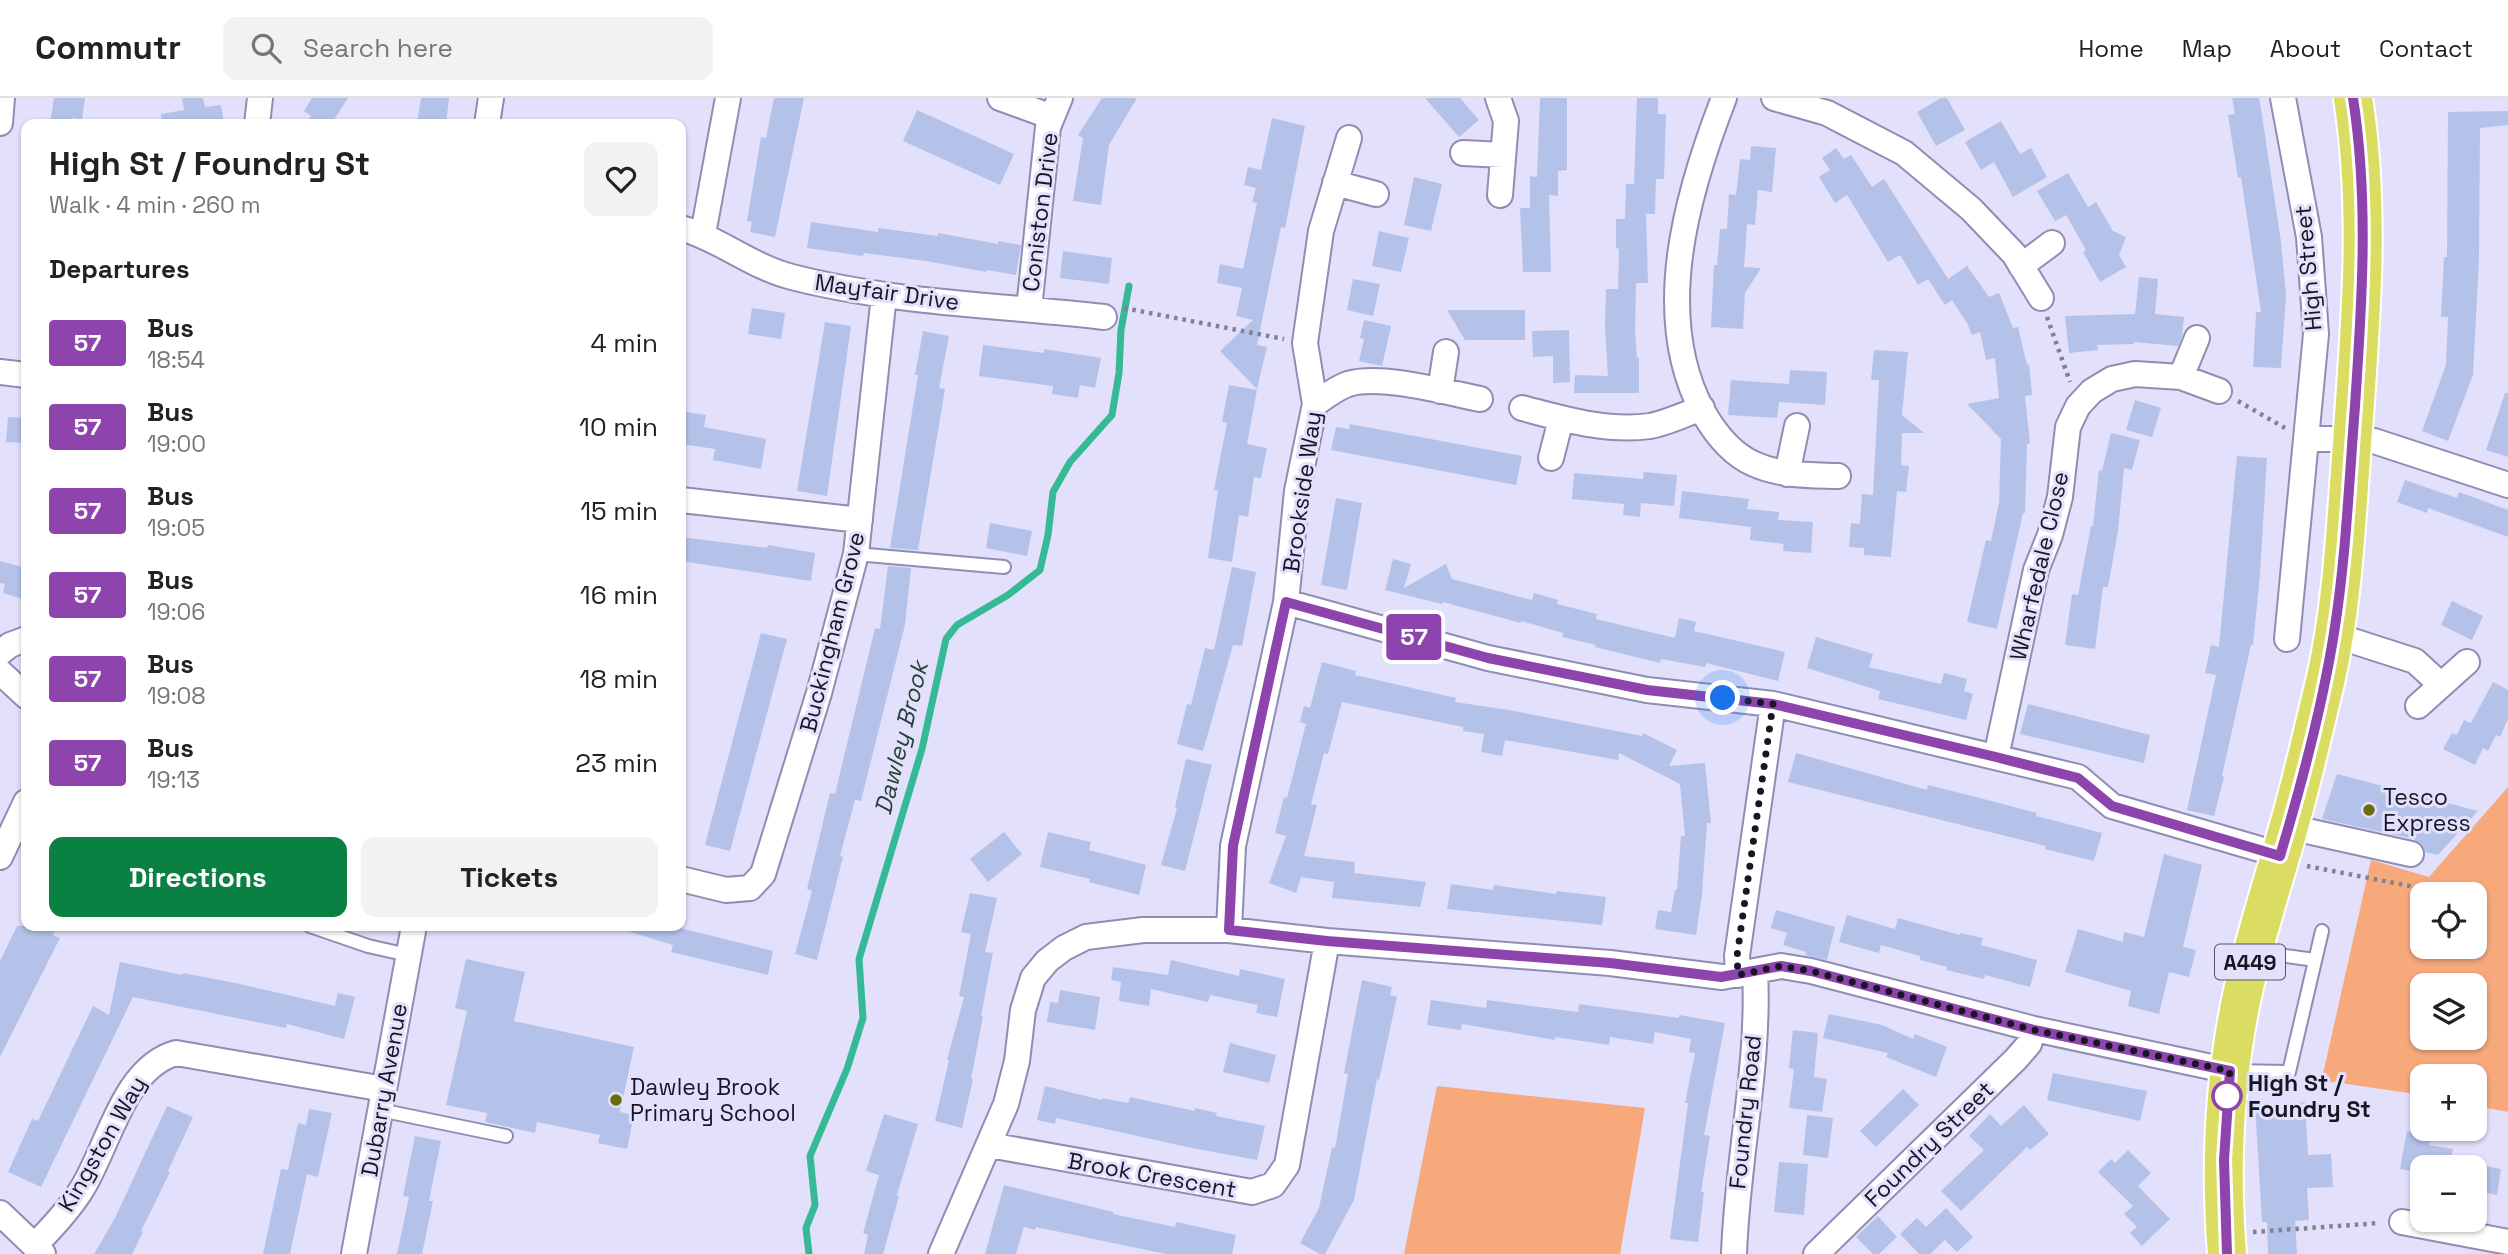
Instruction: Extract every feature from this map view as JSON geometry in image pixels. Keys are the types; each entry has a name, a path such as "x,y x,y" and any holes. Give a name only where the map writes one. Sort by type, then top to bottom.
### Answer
{"highway":[{"name":"A449","path":"2226,1244 2224,1160 2230,1071 2241,997 2282,848 2334,635 2343,570 2359,351 2363,205 2355,99"}],"street":[{"path":"0,123 2,98"},
{"path":"258,119 260,98"},
{"path":"488,119 491,98"},
{"path":"692,231 727,98"},
{"name":"Coniston Drive","path":"1000,98 1056,107 1048,127 1029,309"},
{"path":"1498,98 1506,121 1500,195"},
{"path":"1724,98 1696,176 1677,269 1683,365 1702,408 1724,443 1752,463 1787,474 1838,476"},
{"path":"1774,98 1827,113 1904,153 1971,209 2014,254 2041,298"},
{"name":"High Street","path":"2283,98 2309,237 2316,334 2287,639"},
{"name":"Brookside Way","path":"1229,930 1233,846 1286,602 1297,491 1315,404 1305,343 1321,231 1349,138"},
{"path":"1463,153 1503,155"},
{"path":"1335,183 1376,194"},
{"name":"Mayfair Drive","path":"692,231 753,262 788,276 884,295 1104,317"},
{"path":"2021,266 2052,243"},
{"name":"Buckingham Grove","path":"686,880 726,890 750,888 763,874 819,693 856,554 884,295"},
{"path":"2181,377 2197,338"},
{"path":"1440,391 1446,352"},
{"path":"0,372 21,374"},
{"path":"2078,406 2092,391 2112,379 2135,374 2181,377 2218,391"},
{"path":"1315,404 1348,384 1363,382 1401,384 1480,399"},
{"name":"Wharfedale Close","path":"1996,757 2036,570 2050,535 2060,496 2068,427 2078,406"},
{"path":"1522,408 1561,419 1607,427 1651,426 1702,408"},
{"path":"1551,458 1561,419"},
{"path":"1787,474 1797,426"},
{"path":"2306,439 2374,441 2508,485"},
{"path":"686,501 860,520"},
{"path":"1286,602 1501,660 1647,690 1773,704 1996,757 2078,778 2112,806 2282,848 2411,854"},
{"path":"2334,635 2415,661 2440,684"},
{"path":"0,653 21,641"},
{"path":"2418,706 2467,662"},
{"path":"0,672 21,691"},
{"name":"Foundry Road","path":"1734,1254 1735,1214 1752,1062 1746,973 1737,956 1773,704"},
{"path":"0,858 21,813"},
{"path":"941,1254 1006,1104 1017,1061 1023,1010 1034,978 1047,961 1064,947 1086,937 1143,930 1229,930 1327,941 1610,963 1721,977 1781,966 1811,971 2034,1030 2230,1071"},
{"name":"Dubarry Avenue","path":"354,1254 413,931"},
{"name":"Brook Crescent","path":"989,1145 1252,1192 1273,1185 1287,1165 1327,941"},
{"name":"Foundry Street","path":"1816,1254 2016,1059 2029,1044 2034,1030"},
{"name":"Kingston Way","path":"39,1250 81,1190 131,1091 146,1069 163,1057 176,1053 382,1099"},
{"path":"0,1213 39,1250"},
{"path":"2402,1222 2508,1241"}],"lane":[{"path":"856,554 1004,567"},
{"path":"324,931 368,946 408,955"},
{"path":"2230,1071 2289,1072 2322,931"},
{"path":"2253,952 2315,960"},
{"path":"382,1099 506,1136"}],"path":[{"path":"2041,298 2078,406"},
{"path":"1139,311 1305,343"},
{"path":"2218,391 2306,439"},
{"path":"2282,848 2410,885"},
{"path":"2226,1244 2402,1222"}],"shaded area":[{"path":"2508,787 2508,1112 2487,1108 2487,1064 2410,1064 2410,1093 2333,1082 2321,1083 2371,860 2429,877"},
{"path":"1437,1086 1645,1108 1620,1254 1404,1254"}],"building":[{"path":"54,98 85,98 82,119 51,119"},
{"path":"182,98 203,98 205,107 221,105 223,119 162,119 161,114 184,110"},
{"path":"312,98 348,98 334,119 309,119 311,116 304,111"},
{"path":"421,98 449,98 447,119 418,119"},
{"path":"774,98 804,98 775,237 750,232 752,222 747,221 761,137 766,138"},
{"path":"1102,98 1137,98 1109,145 1101,205 1073,201 1083,138 1078,135"},
{"path":"1425,98 1460,98 1479,120 1459,137"},
{"path":"1540,98 1567,98 1567,170 1558,171 1558,196 1549,195 1551,272 1523,272 1520,208 1530,208 1530,176 1537,177"},
{"path":"1637,98 1658,98 1658,114 1666,114 1664,179 1656,179 1655,214 1646,214 1648,283 1636,283 1635,332 1639,358 1639,393 1574,393 1575,375 1608,376 1606,289 1618,289 1619,249 1616,248 1616,219 1625,219 1626,184 1634,184"},
{"path":"1941,98 1947,98 1965,130 1936,146 1917,112"},
{"path":"2232,98 2259,98 2261,109 2281,242 2286,295 2281,368 2253,367 2256,312 2261,312 2241,177 2238,178 2228,115 2235,114"},
{"path":"917,110 1014,154 1000,185 903,141"},
{"path":"2508,111 2508,125 2480,128 2479,258 2473,375 2448,441 2422,431 2446,365 2448,317 2441,317 2444,257 2447,257 2448,112"},
{"path":"1272,118 1305,126 1285,228 1281,227 1257,345 1267,347 1257,389 1220,351 1253,320 1236,316 1242,288 1217,283 1220,264 1243,269 1257,203 1252,202 1256,188 1244,185 1248,167 1261,170"},
{"path":"2001,121 2020,154 2031,148 2047,177 2013,197 1994,162 1981,170 1965,142"},
{"path":"1751,146 1776,148 1772,192 1758,190 1755,225 1747,224 1744,267 1761,268 1745,293 1743,329 1711,327 1714,265 1717,265 1720,229 1727,229 1729,194 1736,195 1740,159 1750,160"},
{"path":"1836,148 1844,159 1851,155 1872,187 1884,179 1948,279 1967,266 1989,297 1999,293 2013,328 2018,327 2027,365 2029,364 2032,395 2025,396 2030,443 2027,444 2025,513 1997,629 1967,622 1986,540 1991,541 1999,503 2001,439 1967,404 1999,398 1995,358 1986,360 1980,332 1972,335 1952,300 1945,305 1928,279 1918,285 1900,255 1888,262 1847,195 1835,203 1819,177 1830,170 1822,158"},
{"path":"2068,173 2088,207 2096,202 2113,231 2126,237 2119,255 2126,267 2100,282 2066,215 2055,221 2037,191"},
{"path":"1414,177 1442,184 1431,231 1404,225"},
{"path":"811,222 878,232 878,228 938,236 938,233 998,244 998,241 1021,245 1016,275 926,261 807,248"},
{"path":"1379,231 1409,238 1401,272 1372,266"},
{"path":"1063,251 1112,258 1109,284 1060,278"},
{"path":"2139,277 2158,279 2155,314 2184,317 2178,346 2134,342 2097,345 2098,350 2069,353 2065,316 2135,314"},
{"path":"1353,279 1380,284 1373,316 1347,310"},
{"path":"752,308 785,313 781,339 748,334"},
{"path":"1447,310 1525,310 1525,340 1465,340"},
{"path":"1364,320 1391,326 1382,366 1359,361 1364,339 1360,338"},
{"path":"825,322 851,326 827,496 797,491"},
{"path":"1569,330 1570,382 1553,383 1553,356 1533,357 1532,331"},
{"path":"923,331 949,336 939,388 945,389 918,550 890,548 918,375 915,375"},
{"path":"983,345 1044,353 1044,349 1101,358 1095,388 1080,385 1078,398 1052,394 1053,386 979,376"},
{"path":"1874,350 1908,352 1902,415 1924,433 1902,433 1901,465 1909,466 1906,492 1897,491 1891,557 1864,555 1864,548 1849,547 1851,523 1860,524 1862,494 1873,495 1879,380 1871,380"},
{"path":"1790,370 1827,372 1825,405 1779,402 1777,418 1728,415 1731,380 1789,384"},
{"path":"1229,385 1257,390 1247,444 1267,448 1261,478 1254,477 1248,517 1239,515 1232,562 1208,558 1218,490 1214,490 1227,423 1222,422"},
{"path":"2505,393 2508,393 2508,457 2486,450"},
{"path":"2135,400 2161,408 2152,437 2126,430"},
{"path":"686,412 706,415 704,427 766,439 761,469 713,460 715,449 686,445"},
{"path":"8,417 21,418 21,443 6,442"},
{"path":"1350,424 1522,456 1516,485 1331,450 1336,427 1349,429"},
{"path":"2111,433 2140,440 2132,470 2124,468 2118,531 2108,587 2103,587 2095,649 2065,645 2072,594 2078,595 2093,526 2099,470 2102,471"},
{"path":"2237,456 2267,458 2260,574 2253,645 2214,816 2187,810 2216,675 2205,673 2211,645 2219,647"},
{"path":"1644,472 1677,475 1674,506 1641,503 1640,517 1623,515 1624,504 1572,499 1574,473 1643,479"},
{"path":"2405,480 2457,498 2459,492 2508,510 2508,537 2428,508 2427,513 2397,502"},
{"path":"1682,491 1749,499 1747,509 1779,512 1778,520 1813,522 1811,553 1783,551 1784,544 1750,540 1751,527 1679,518"},
{"path":"1336,498 1362,503 1347,590 1321,585"},
{"path":"990,523 1032,531 1027,556 986,548"},
{"path":"686,538 767,548 768,545 815,553 811,581 686,562"},
{"path":"1393,559 1411,564 1404,588 1446,564 1452,579 1532,600 1534,593 1558,600 1557,604 1597,614 1596,619 1675,638 1679,618 1696,622 1694,631 1785,652 1778,681 1706,663 1705,667 1661,659 1660,663 1595,647 1596,645 1562,637 1563,633 1521,621 1385,590"},
{"path":"0,561 21,567 21,598 3,593 5,584 0,583"},
{"path":"888,566 911,568 905,625 861,801 855,800 840,856 843,857 817,960 795,954 812,891 807,889 830,793 835,794 875,628 880,629"},
{"path":"1232,567 1256,572 1242,646 1233,645 1203,751 1177,744 1187,704 1191,705 1205,648 1214,650"},
{"path":"2452,601 2483,616 2472,640 2441,625"},
{"path":"761,633 787,639 730,851 705,845"},
{"path":"1816,637 1873,654 1869,667 1941,684 1944,673 1967,679 1964,691 1973,694 1966,720 1878,699 1880,691 1807,668"},
{"path":"1322,662 1356,671 1355,675 1456,698 1455,702 1642,736 1643,733 1677,750 1669,766 1705,763 1711,823 1707,823 1696,935 1655,929 1658,910 1671,912 1677,890 1681,836 1685,836 1680,784 1619,753 1618,760 1505,740 1502,756 1481,752 1484,734 1463,731 1463,727 1342,702 1328,754 1324,753 1311,804 1317,805 1304,856 1355,862 1354,873 1426,882 1420,907 1332,898 1334,882 1301,877 1296,893 1269,883 1286,836 1275,833 1306,724 1300,722 1304,706 1310,708"},
{"path":"2493,682 2508,690 2508,719 2500,737 2496,735 2488,751 2483,748 2475,765 2443,749 2452,733 2457,735 2464,720 2471,723"},
{"path":"2028,704 2150,735 2144,763 2020,734"},
{"path":"1796,753 1927,790 1928,785 1976,797 2102,833 2094,861 2045,849 2046,846 1788,782"},
{"path":"1186,759 1212,765 1185,871 1161,865 1177,808 1175,807"},
{"path":"2337,774 2478,811 2438,855 2425,852 2421,844 2414,839 2322,819"},
{"path":"1004,832 1022,854 988,882 970,859"},
{"path":"1048,832 1091,842 1089,850 1146,865 1139,895 1040,867"},
{"path":"2164,854 2202,865 2183,947 2196,950 2189,977 2169,972 2159,1014 2128,1006 2131,991 2065,972 2078,929 2123,942 2124,932 2144,937"},
{"path":"1451,884 1493,890 1494,885 1556,894 1557,891 1606,897 1602,925 1447,909"},
{"path":"970,893 997,898 985,952 993,953 973,1079 962,1128 935,1121 947,1060 964,997 959,996 971,934 961,932"},
{"path":"1776,910 1835,927 1827,960 1805,955 1806,952 1783,945 1787,933 1771,928"},
{"path":"1847,915 1895,929 1898,918 1960,935 1983,938 1981,945 2037,960 2030,987 1985,975 1984,979 1946,970 1947,967 1920,960 1920,956 1881,945 1879,953 1839,942"},
{"path":"17,926 21,926 21,931 55,931 53,935 60,938 0,1057 0,961"},
{"path":"686,929 773,951 768,975 671,952 673,945 627,931"},
{"path":"466,959 525,972 514,1021 634,1047 620,1112 634,1115 627,1149 598,1143 600,1135 537,1122 535,1133 485,1122 487,1113 446,1105 467,1011 455,1008"},
{"path":"1171,960 1239,976 1240,969 1285,979 1277,1017 1256,1013 1258,1005 1210,995 1208,1002 1151,989 1149,1006 1119,1001 1121,982 1111,980 1113,967 1168,975"},
{"path":"120,962 240,984 335,1006 338,993 355,997 344,1039 287,1024 286,1028 133,997 41,1187 8,1172 32,1119 38,1121 93,1006 109,1015"},
{"path":"1362,980 1392,987 1390,995 1397,997 1379,1080 1377,1079 1354,1200 1325,1254 1320,1254 1300,1243 1319,1208 1332,1147 1335,1148 1348,1074 1344,1073"},
{"path":"1060,990 1100,997 1095,1030 1047,1022 1050,1002 1058,1003"},
{"path":"1431,1000 1486,1008 1487,1000 1578,1012 1579,1004 1725,1023 1704,1135 1710,1136 1701,1192 1704,1192 1698,1242 1670,1239 1688,1103 1685,1103 1695,1053 1689,1052 1691,1039 1655,1032 1653,1044 1610,1037 1609,1045 1555,1037 1555,1040 1462,1024 1461,1030 1427,1025"},
{"path":"1829,1014 1882,1025 1913,1039 1915,1034 1947,1047 1936,1077 1886,1057 1888,1053 1823,1038"},
{"path":"1793,1030 1818,1033 1814,1077 1827,1079 1822,1112 1789,1108 1794,1069 1789,1068"},
{"path":"1230,1043 1276,1055 1269,1083 1223,1072"},
{"path":"2053,1073 2147,1091 2140,1121 2047,1100"},
{"path":"1045,1086 1102,1100 1128,1103 1130,1097 1195,1111 1195,1108 1217,1113 1216,1116 1265,1126 1257,1160 1056,1118 1055,1124 1037,1120"},
{"path":"1903,1089 1919,1105 1876,1147 1860,1131"},
{"path":"2305,1102 2308,1155 2331,1154 2333,1187 2307,1188 2309,1220 2295,1221 2297,1254 2268,1254 2267,1222 2262,1222 2255,1105"},
{"path":"2024,1105 2049,1134 2030,1150 2027,1147 1961,1211 1941,1191 1984,1150 1969,1136 1990,1114 2001,1126"},
{"path":"167,1106 193,1117 141,1231 143,1232 132,1254 94,1254 115,1218"},
{"path":"309,1109 332,1113 318,1177 307,1174 290,1254 263,1254 281,1169 288,1170 298,1123 306,1125"},
{"path":"884,1114 918,1124 883,1254 864,1254 868,1235 863,1233 879,1175 866,1171"},
{"path":"1807,1115 1833,1118 1828,1158 1803,1155"},
{"path":"2407,1131 2410,1132 2410,1141 2430,1141 2429,1145 2453,1149 2452,1155 2410,1155 2410,1171 2400,1169"},
{"path":"415,1136 441,1141 429,1201 433,1201 422,1254 397,1254 409,1197 403,1196"},
{"path":"2128,1150 2151,1173 2138,1186 2170,1219 2142,1246 2130,1233 2137,1227 2124,1214 2133,1206 2098,1172 2111,1159 2115,1163"},
{"path":"1779,1162 1808,1164 1804,1215 1774,1212"},
{"path":"2487,1166 2501,1169 2497,1195 2487,1193"},
{"path":"1004,1185 1113,1214 1175,1227 1176,1222 1236,1235 1232,1254 1166,1254 1036,1227 1035,1230 1024,1227 1016,1254 985,1254"},
{"path":"1946,1208 1973,1237 1957,1252 1945,1240 1930,1254 1919,1254 1900,1234 1917,1218 1926,1227"},
{"path":"1878,1216 1897,1237 1879,1254 1873,1254 1856,1237"}],"waterway":[{"name":"Dawley Brook","path":"809,1254 806,1228 815,1205 810,1156 847,1069 863,1018 859,959 922,749 946,639 957,625 1008,595 1040,570 1048,535 1053,492 1070,462 1112,415 1119,373 1121,330 1129,286"}],"bus line":[{"name":"57","path":"2227,1254 2224,1160 2230,1071 2034,1030 1811,971 1781,966 1721,977 1610,963 1327,941 1229,930 1233,846 1286,602 1488,658 1647,690 1773,704 1996,757 2078,778 2112,806 2280,856 2327,674 2343,570 2363,268 2363,205 2353,98"}],"place":[{"name":"Tesco Express","path":"2369,810"},
{"name":"High St / Foundry St","path":"2227,1096"},
{"name":"Dawley Brook Primary School","path":"616,1100"}],"route":[{"path":"1723,698 1773,704 1737,956 1738,975 1781,966 1811,971 2034,1030 2230,1071 2227,1096"}]}
